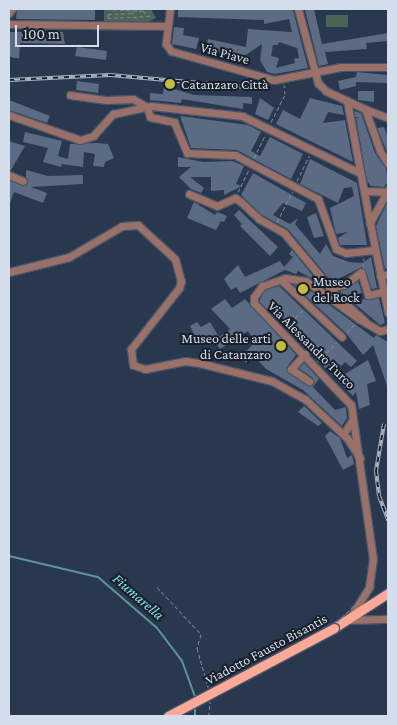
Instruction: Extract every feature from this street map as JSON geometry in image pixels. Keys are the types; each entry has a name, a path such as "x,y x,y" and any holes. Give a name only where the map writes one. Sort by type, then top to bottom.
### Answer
{"main road":[{"name":"Viadotto Fausto Bisantis","path":"168,716 350,620 388,593"}],"street":[{"name":"Via Piave","path":"170,9 166,44 171,51 284,81 341,67 388,67"},
{"path":"298,9 315,73 323,89 388,118"},
{"path":"9,24 168,26"},
{"path":"70,95 107,100 134,99 146,107 150,117 174,122 187,153 235,155 318,199 324,207 336,249 374,250"},
{"path":"348,101 358,172 364,191 374,250 388,312"},
{"path":"9,115 80,140 92,136 114,114 146,107 242,116 358,172"},
{"path":"365,109 380,152 388,164"},
{"path":"9,176 23,181"},
{"path":"364,191 388,191"},
{"path":"370,226 372,214 388,191"},
{"path":"189,194 217,206 235,198 274,228 284,233 362,320"},
{"path":"9,272 69,256 122,226 138,225 175,259 181,281 179,288 131,349 133,365 144,369 185,361 272,381 293,390 338,430 347,434 357,434"},
{"path":"331,287 344,285 361,272 368,295 384,292"},
{"path":"380,276 388,274"},
{"path":"282,280 342,337"},
{"name":"Via Alessandro Turco","path":"334,628 361,604 372,578 373,559 357,434 349,400 254,303 262,286 282,280 306,281 380,331 388,329"},
{"path":"305,354 291,370 309,381"},
{"path":"347,434 353,419"},
{"path":"347,434 360,458"},
{"path":"350,620 388,619"}],"path":[{"path":"106,9 131,10 150,16 108,18 108,14 133,14"},
{"path":"131,10 142,26"},
{"path":"272,120 285,94 284,81"},
{"path":"274,228 312,151"},
{"path":"361,272 364,251"},
{"path":"281,331 308,305"},
{"path":"315,365 342,337 362,320"},
{"path":"157,588 201,634 197,648 209,690"},
{"path":"210,698 213,714 210,716"}],"green space":[{"path":"104,9 151,9 156,18 147,23 104,22"},
{"path":"326,15 348,15 348,27 326,27"}],"building":[{"path":"17,9 95,9 95,20 16,19"},
{"path":"178,9 293,10 308,68 275,74 267,72 260,60 262,44 243,57 206,49 208,39 246,47 248,29 292,32 289,19 264,24 264,20 178,17","holes":["279,42 297,48 299,58 294,59 295,63 276,68 279,58 271,56 273,45 278,45"]},
{"path":"314,9 322,44 388,33 388,41 366,43 367,49 325,52 328,64 319,66 305,10"},
{"path":"174,27 184,28 183,35 199,38 196,49 172,44"},
{"path":"9,32 63,32 65,44 20,43 19,58 14,58 9,56"},
{"path":"77,47 107,51 106,60 75,56"},
{"path":"357,72 388,75 388,83 356,82 356,86 340,90 338,81 356,77"},
{"path":"77,81 99,84 98,93 76,90"},
{"path":"164,86 194,95 252,97 252,104 243,103 243,109 182,99 181,103 150,100 150,93 163,94"},
{"path":"358,91 374,91 374,102 358,100"},
{"path":"260,98 274,108 268,120 255,114"},
{"path":"310,98 342,106 344,115 328,112 323,123 345,120 353,162 276,124 283,110 300,119"},
{"path":"9,100 50,116 47,123 9,110"},
{"path":"354,111 361,113 375,153 386,169 388,182 384,187 371,186 367,181 356,118 360,118 355,117"},
{"path":"180,116 248,125 261,132 251,151 260,156 270,137 303,154 291,179 237,150 191,148"},
{"path":"384,127 388,137 388,154 377,128"},
{"path":"25,132 62,141 58,156 68,159 70,144 96,143 108,144 114,158 105,162 104,167 93,166 95,154 84,152 83,167 62,164 61,167 43,162 48,148 23,142"},
{"path":"9,141 25,146 11,170 9,170"},
{"path":"178,157 203,162 232,161 244,166 236,184 242,186 224,195 224,190 211,191 211,177 190,177 204,188 201,193 191,189 179,177 191,167 178,167"},
{"path":"310,159 357,183 367,245 340,245 338,238 348,232 336,234 330,208 354,196 352,187 344,188 338,203 300,184"},
{"path":"26,170 48,176 83,175 83,184 31,187 47,193 43,203 14,192 9,206 9,181 26,185"},
{"path":"253,173 306,203 302,211 283,203 273,215 290,224 298,218 295,224 320,254 326,244 333,256 349,262 362,263 371,257 377,288 372,289 362,267 332,282 288,229 262,215 241,195"},
{"path":"388,201 388,269 385,269 376,226"},
{"path":"194,202 215,215 217,212 227,216 224,222 221,221 216,230 187,218"},
{"path":"239,210 278,247 270,256 240,226 242,224 234,215"},
{"path":"316,213 324,236 314,238 307,217"},
{"path":"292,250 317,281 298,271 296,274 285,270 240,293 236,287 231,290 224,279 238,265 245,277 280,261 284,267 293,257 289,254"},
{"path":"358,281 362,293 347,296 340,292"},
{"path":"294,285 304,286 374,338 376,335 388,342 388,389 373,345 363,355 346,333"},
{"path":"279,286 357,361 351,367 345,362 339,368 345,374 368,360 376,381 367,384 370,405 359,409 356,392 353,396 259,301 265,290"},
{"path":"379,298 385,323 380,325 355,304 364,299"},
{"path":"225,299 232,308 245,299 296,355 286,368 288,373 312,385 313,378 299,368 304,363 319,379 313,387 335,410 346,407 347,418 342,426 303,390 266,369 254,356 247,363 240,358 255,342 248,331 220,349 212,335 196,344 193,339 184,344 181,340 193,332 190,326 197,322 201,327 210,322 219,337 230,329 211,309"},
{"path":"304,406 322,423 318,426 298,412"},
{"path":"330,431 340,438 347,458 352,455 354,464 343,470 325,436"}],"waterway":[{"name":"Fiumarella","path":"9,556 98,577 157,628 182,661 195,697"},
{"name":"Fiumarella","path":"195,704 195,716"}],"railway":[{"path":"9,80 110,75 256,88"},
{"path":"384,424 376,471 379,496 388,520"}],"place":[{"name":"Catanzaro Città","path":"170,84"},
{"name":"Museo del Rock","path":"303,289"},
{"name":"Museo delle arti di Catanzaro","path":"281,346"}]}
